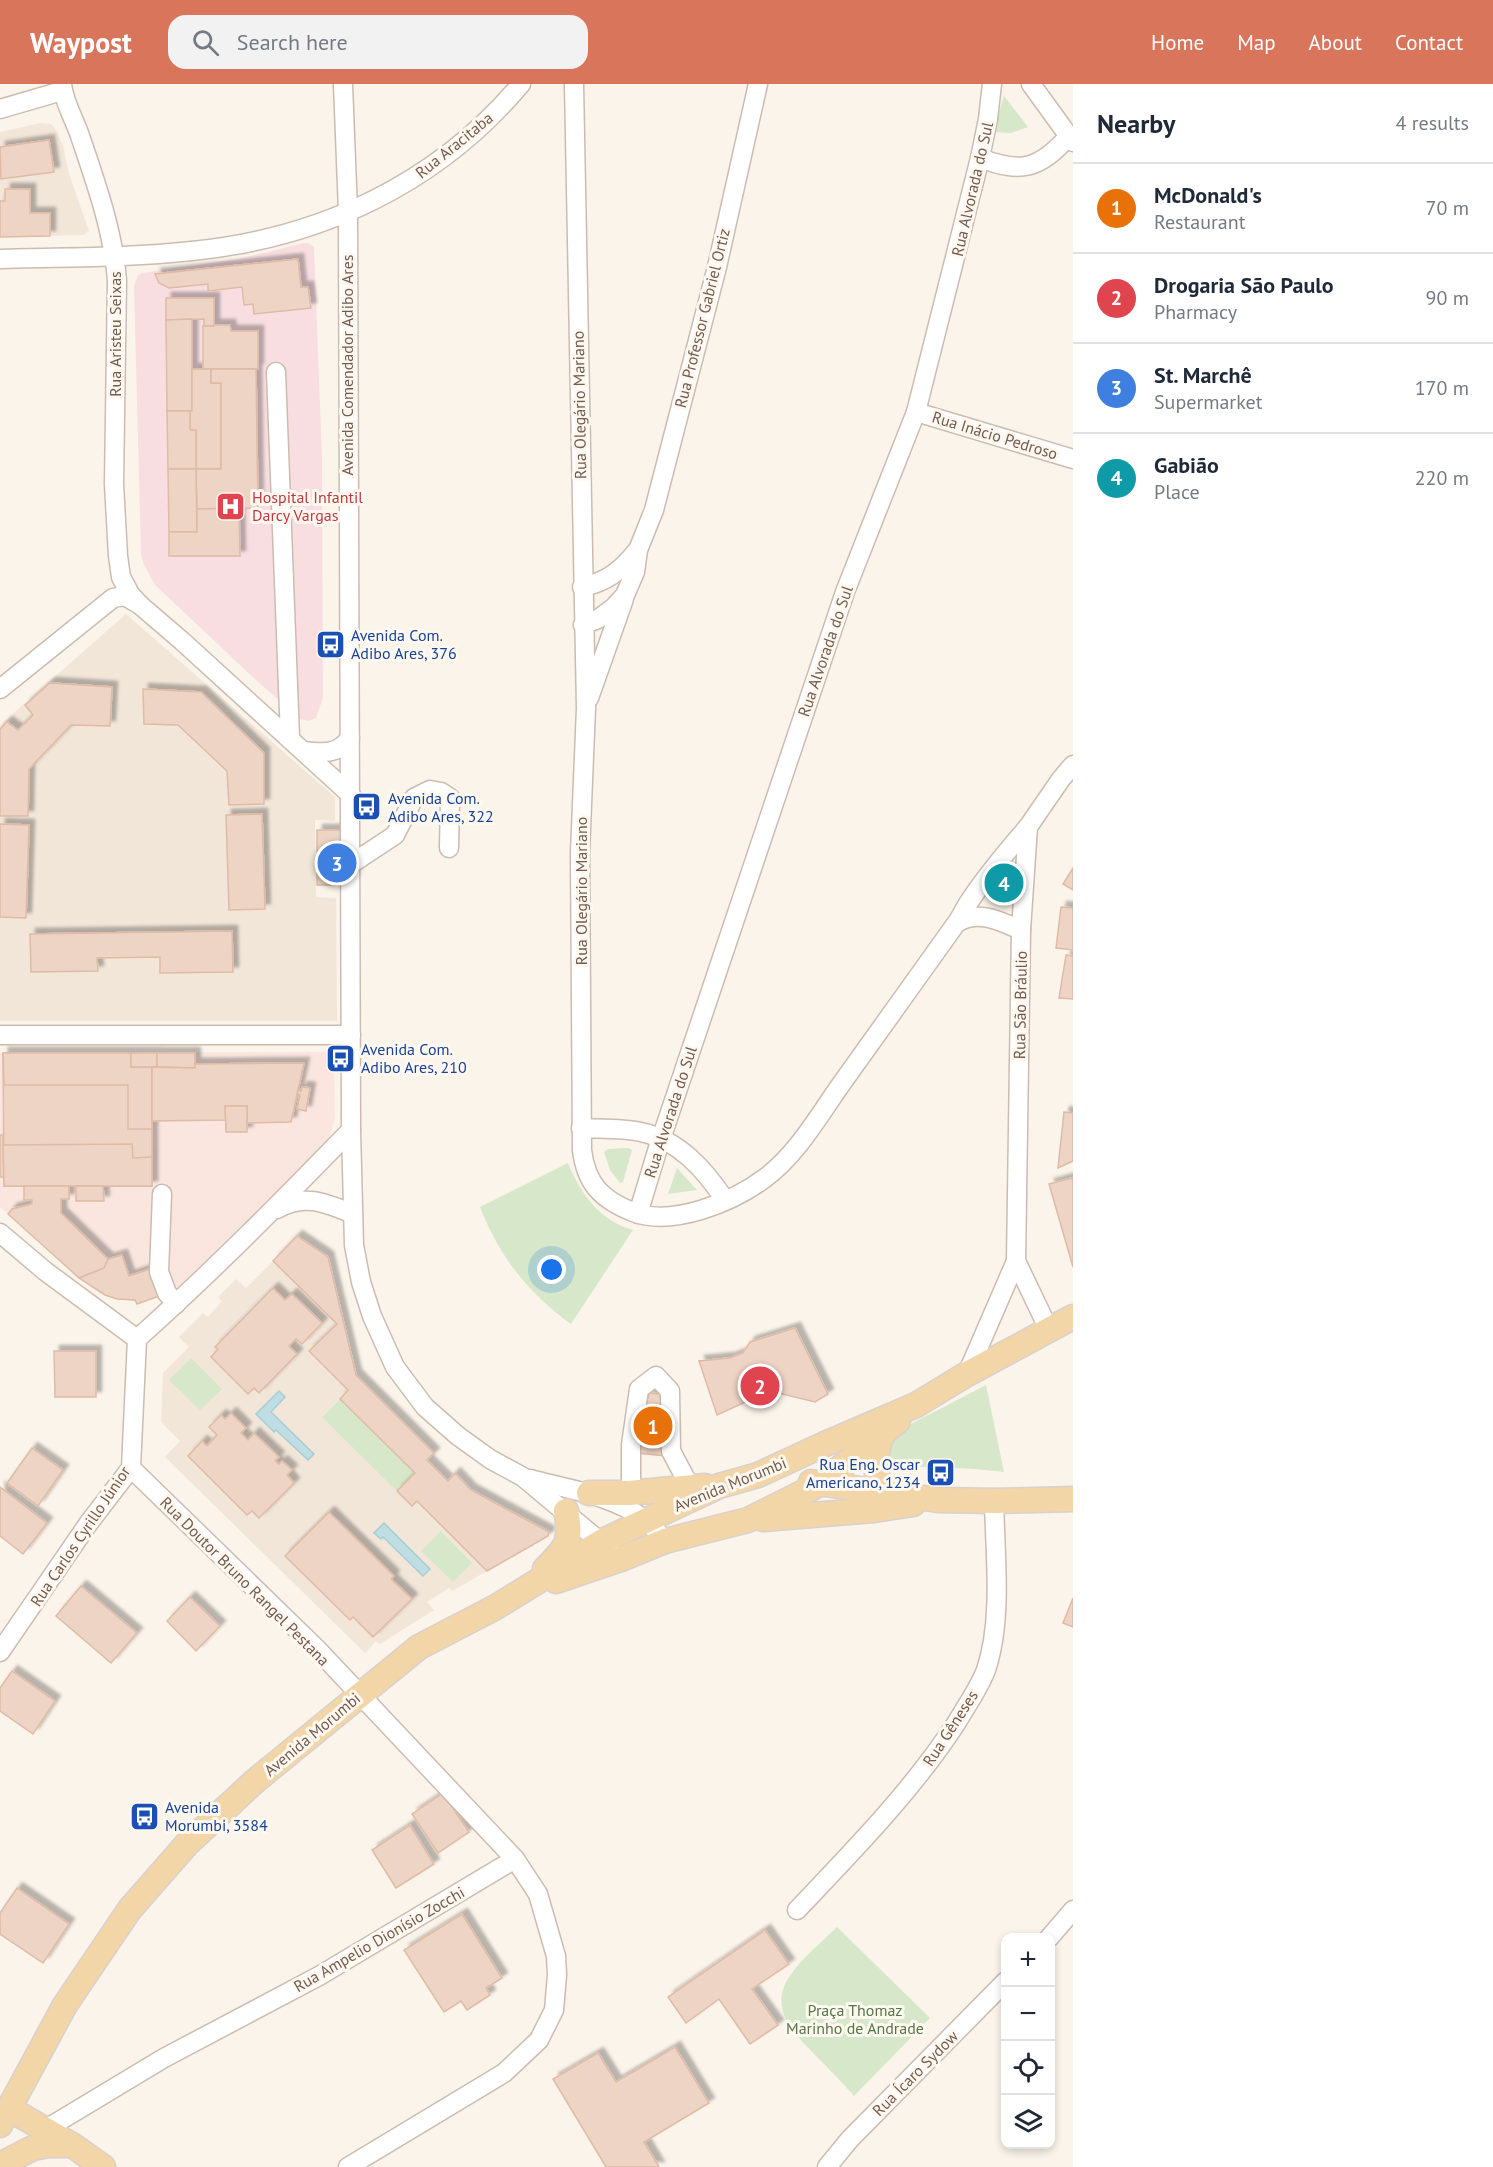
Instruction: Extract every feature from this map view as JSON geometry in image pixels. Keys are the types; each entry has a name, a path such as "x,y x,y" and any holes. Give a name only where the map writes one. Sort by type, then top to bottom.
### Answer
{"main road":[{"name":"Avenida Morumbi","path":"3,2112 65,2005 130,1909 187,1845 255,1782 359,1694 419,1647 520,1594 601,1542 719,1486 758,1475 916,1405 967,1374 1073,1317"},
{"name":"Avenida Morumbi","path":"520,1594 621,1559 665,1541 748,1520 820,1484 916,1405"},
{"path":"882,1435 875,1464 882,1492"},
{"path":"758,1475 938,1500 994,1501 1073,1498"},
{"path":"589,1493 719,1486"},
{"path":"748,1520 874,1510 938,1500"},
{"path":"520,1594 563,1551 569,1534 566,1511"},
{"path":"3,2112 46,2129 103,2167"},
{"path":"0,2165 33,2148 48,2145 72,2145"}],"street":[{"name":"Avenida Comendador Adibo Ares","path":"344,84 348,212 347,470 351,795 351,1130 354,1245 372,1316 395,1367 425,1407 458,1436 490,1459 523,1477 621,1559"},
{"name":"Rua Aracitaba","path":"0,259 193,251 244,243 302,229 370,203 433,166 482,125 521,84"},
{"name":"Rua Olegário Mariano","path":"574,84 586,708 580,853 581,1128 584,1168 592,1183 614,1203 638,1214 664,1216 683,1215 725,1200 765,1178 797,1145 958,922 994,868 1028,827"},
{"name":"Rua Professor Gabriel Ortiz","path":"583,625 606,614 625,595 634,572 638,550 654,510 717,267 758,84"},
{"name":"Rua Alvorada do Sul","path":"638,1214 661,1138 845,592 916,412 980,158 992,84"},
{"path":"980,158 1004,167 1029,166 1052,155 1071,139 1031,84"},
{"path":"0,109 60,90"},
{"name":"Rua Aristeu Seixas","path":"60,90 76,127 94,180 115,256 117,280 114,484 121,578"},
{"path":"276,372 290,738"},
{"name":"Rua Inácio Pedroso","path":"916,412 1073,459"},
{"name":"Rua Professor Gabriel Ortiz","path":"582,587 599,584 610,578 622,570 638,550"},
{"path":"108,603 121,578 140,605"},
{"path":"586,708 625,595"},
{"path":"0,689 113,598 125,596 140,605 182,641 351,795"},
{"path":"304,751 331,752 339,749 350,738"},
{"name":"Rua São Bráulio","path":"967,1374 1016,1261 1021,930 1028,827 1060,779 1073,765"},
{"path":"351,864 395,835 414,798 430,790 441,792 450,798 449,848"},
{"path":"958,922 967,917 988,917 1021,930"},
{"path":"0,1035 351,1035"},
{"path":"581,1128 641,1132 661,1138 681,1149 710,1178 725,1200"},
{"path":"0,1233 45,1271 137,1339 268,1215 351,1130"},
{"path":"162,1194 159,1272 167,1293 176,1304"},
{"path":"268,1215 294,1201 307,1200 320,1202 352,1214"},
{"name":"Rua São Bráulio","path":"1016,1261 1049,1330"},
{"name":"Rua Carlos Cyrillo Júnior","path":"0,1652 88,1524 130,1468 137,1339"},
{"path":"631,1492 631,1445 639,1389 656,1376 670,1391 671,1451 690,1487"},
{"name":"Rua Doutor Bruno Rangel Pestana","path":"130,1468 317,1650 359,1694"},
{"name":"Avenida Comendador Adibo Ares","path":"523,1477 589,1493 646,1520 665,1541"},
{"name":"Rua Gêneses","path":"796,1910 860,1845 936,1754 972,1698 986,1670 993,1639 996,1603 994,1501"},
{"path":"348,2167 504,2073 538,2040 554,2010 557,1975 555,1956 538,1894 515,1859 359,1694"},
{"name":"Rua Ampelio Dionísio Zocchi","path":"46,2129 164,2058 319,1976 515,1859"},
{"path":"1053,1933 1073,1910"},
{"name":"Rua Ícaro Sydow","path":"827,2167 850,2139 1001,1986"}],"shaded area":[{"path":"41,123 51,124 57,131 89,231 83,235 0,237 0,132"},
{"name":"Hospital Infantil Darcy Vargas","path":"309,243 314,247 322,458 323,698 316,718 309,721 300,719 155,585 144,565 141,555 134,286 138,275 142,273 239,259"},
{"path":"126,614 335,797 335,821 315,820 316,897 336,898 337,1021 0,1021 0,725"},
{"path":"334,1052 335,1119 324,1146 179,1286 162,1295 137,1304 135,1300 117,1299 92,1288 0,1207 0,1053"},
{"path":"273,1261 337,1324 310,1351 349,1390 322,1417 413,1505 417,1501 487,1571 452,1591 449,1588 427,1602 434,1610 380,1644 376,1641 365,1653 165,1457 180,1441 161,1422 163,1373 189,1347 179,1337 203,1313 208,1317 222,1301 218,1297 236,1279 246,1288"}],"green space":[{"path":"1004,96 1028,127 1011,133 993,132"},
{"path":"628,1148 632,1150 623,1182 620,1183 610,1170 604,1152 608,1149"},
{"path":"568,1163 585,1195 601,1213 621,1226 633,1230 571,1324 541,1300 516,1272 496,1242 480,1207"},
{"path":"677,1168 697,1190 668,1194"},
{"path":"191,1358 222,1389 200,1410 169,1380"},
{"path":"986,1385 1004,1472 898,1466 884,1458 881,1442 903,1428"},
{"path":"340,1399 415,1473 397,1491 322,1417"},
{"path":"441,1531 472,1563 453,1582 421,1551"},
{"name":"Praça Thomaz Marinho de Andrade","path":"837,1927 930,2018 854,2096 799,2038 791,2028 782,2008 785,1985 792,1973"}],"water":[{"path":"279,1391 285,1397 271,1412 314,1454 308,1460 256,1414"},
{"path":"384,1523 430,1569 423,1576 383,1537 381,1539 374,1533"}],"building":[{"path":"49,140 54,172 1,179 0,147"},
{"path":"5,189 30,189 30,213 50,213 50,236 0,237 0,201 5,201"},
{"path":"298,259 301,287 308,287 311,308 254,314 253,304 244,305 242,287 208,291 208,284 169,288 159,283 155,274"},
{"path":"166,298 214,298 214,326 204,326 204,319 166,320"},
{"path":"192,319 192,411 167,411 166,320"},
{"path":"230,325 231,331 258,331 258,369 203,369 203,326"},
{"path":"192,369 211,369 211,383 221,383 221,469 196,469 196,430 190,430"},
{"path":"211,369 256,369 258,508 197,509 196,469 221,469 221,383 211,383"},
{"path":"167,411 190,411 190,430 196,430 196,469 168,469"},
{"path":"168,469 196,469 197,532 169,532"},
{"path":"239,508 240,556 169,556 169,532 197,532 197,509"},
{"path":"50,683 112,687 110,726 71,725 29,769 28,816 0,816 0,729 7,722 18,730 33,715 25,705"},
{"path":"143,689 201,692 264,753 264,804 229,805 227,771 178,725 144,724"},
{"path":"262,814 265,909 229,910 226,815"},
{"path":"0,824 29,825 26,918 0,917"},
{"path":"317,830 346,830 346,885 317,885"},
{"path":"1073,868 1073,890 1063,884"},
{"path":"1061,907 1073,908 1073,950 1056,948"},
{"path":"232,931 233,972 160,973 160,957 97,958 98,971 31,972 30,934"},
{"path":"1066,955 1073,956 1073,999 1059,998"},
{"path":"3,1053 157,1053 157,1067 152,1067 152,1186 4,1186"},
{"path":"3,1053 131,1053 131,1067 152,1067 152,1129 128,1129 128,1085 4,1085"},
{"path":"131,1053 157,1053 157,1067 131,1067"},
{"path":"157,1053 195,1053 195,1068 157,1067"},
{"path":"304,1063 291,1122 247,1123 247,1106 225,1106 226,1120 152,1121 152,1067 195,1068 195,1064"},
{"path":"302,1087 310,1088 306,1111 297,1109 300,1095 297,1094"},
{"path":"225,1106 247,1106 247,1132 226,1132"},
{"path":"1064,1112 1073,1113 1073,1161 1058,1168"},
{"path":"0,1135 3,1135 4,1177 0,1177"},
{"path":"132,1144 133,1158 152,1157 152,1186 4,1186 3,1145"},
{"path":"1072,1178 1073,1181 1073,1267 1049,1184"},
{"path":"24,1186 69,1186 69,1199 61,1199 61,1213 108,1259 104,1268 79,1278 8,1214 12,1209 32,1204 32,1200 24,1200"},
{"path":"76,1186 103,1186 104,1201 76,1201"},
{"path":"297,1236 328,1257 356,1375 434,1453 427,1460 448,1481 455,1473 471,1490 549,1532 548,1536 487,1571 417,1501 412,1506 397,1491 415,1473 340,1399 348,1390 309,1351 337,1324 273,1261"},
{"path":"122,1255 129,1276 153,1268 162,1295 137,1304 135,1300 117,1299 105,1295 79,1278 104,1268 108,1259"},
{"path":"273,1288 285,1300 292,1294 322,1323 302,1344 296,1339 289,1346 297,1354 259,1393 254,1388 248,1394 211,1357 218,1349 215,1347"},
{"path":"795,1328 828,1394 815,1402 770,1391 717,1415 699,1361 730,1358 743,1353 750,1342"},
{"path":"54,1351 96,1351 96,1397 55,1397"},
{"path":"649,1393 660,1394 660,1398 669,1398 666,1456 637,1453 642,1398 648,1398"},
{"path":"231,1413 246,1428 241,1433 248,1440 254,1433 279,1457 275,1461 279,1464 282,1461 292,1470 287,1475 294,1483 259,1518 252,1511 247,1515 188,1456 202,1441 207,1446 217,1435 209,1427 221,1415 225,1419"},
{"path":"32,1448 63,1470 38,1506 7,1483"},
{"path":"0,1487 47,1523 23,1554 0,1536"},
{"path":"329,1512 394,1576 391,1579 412,1599 373,1637 353,1617 350,1620 285,1556"},
{"path":"81,1586 137,1633 111,1663 56,1616"},
{"path":"190,1597 220,1626 196,1651 167,1621"},
{"path":"1073,1598 1073,1627 1063,1623"},
{"path":"12,1671 55,1701 33,1734 0,1711 0,1688"},
{"path":"443,1793 469,1832 438,1853 412,1814"},
{"path":"410,1825 434,1864 396,1888 372,1850"},
{"path":"17,1888 69,1924 43,1963 0,1934 0,1913"},
{"path":"462,1914 502,1978 486,1988 490,1995 467,2010 461,2001 444,2012 404,1950"},
{"path":"765,1930 789,1964 752,1989 778,2025 750,2044 719,1999 686,2023 668,1997"},
{"path":"675,2047 709,2103 644,2142 659,2167 606,2167 553,2079 598,2053 616,2082"}],"place":[{"name":"Hospital Infantil Darcy Vargas","path":"231,506"},
{"name":"Avenida Com. Adibo Ares, 376","path":"330,644"},
{"name":"Avenida Com. Adibo Ares, 322","path":"367,807"},
{"name":"St. Marchê","path":"337,863"},
{"name":"Gabião","path":"1004,883"},
{"name":"Avenida Com. Adibo Ares, 210","path":"340,1058"},
{"name":"Drogaria São Paulo","path":"760,1386"},
{"name":"McDonald's","path":"653,1426"},
{"name":"Rua Eng. Oscar Americano, 1234","path":"941,1473"},
{"name":"Avenida Morumbi, 3584","path":"144,1816"}]}
